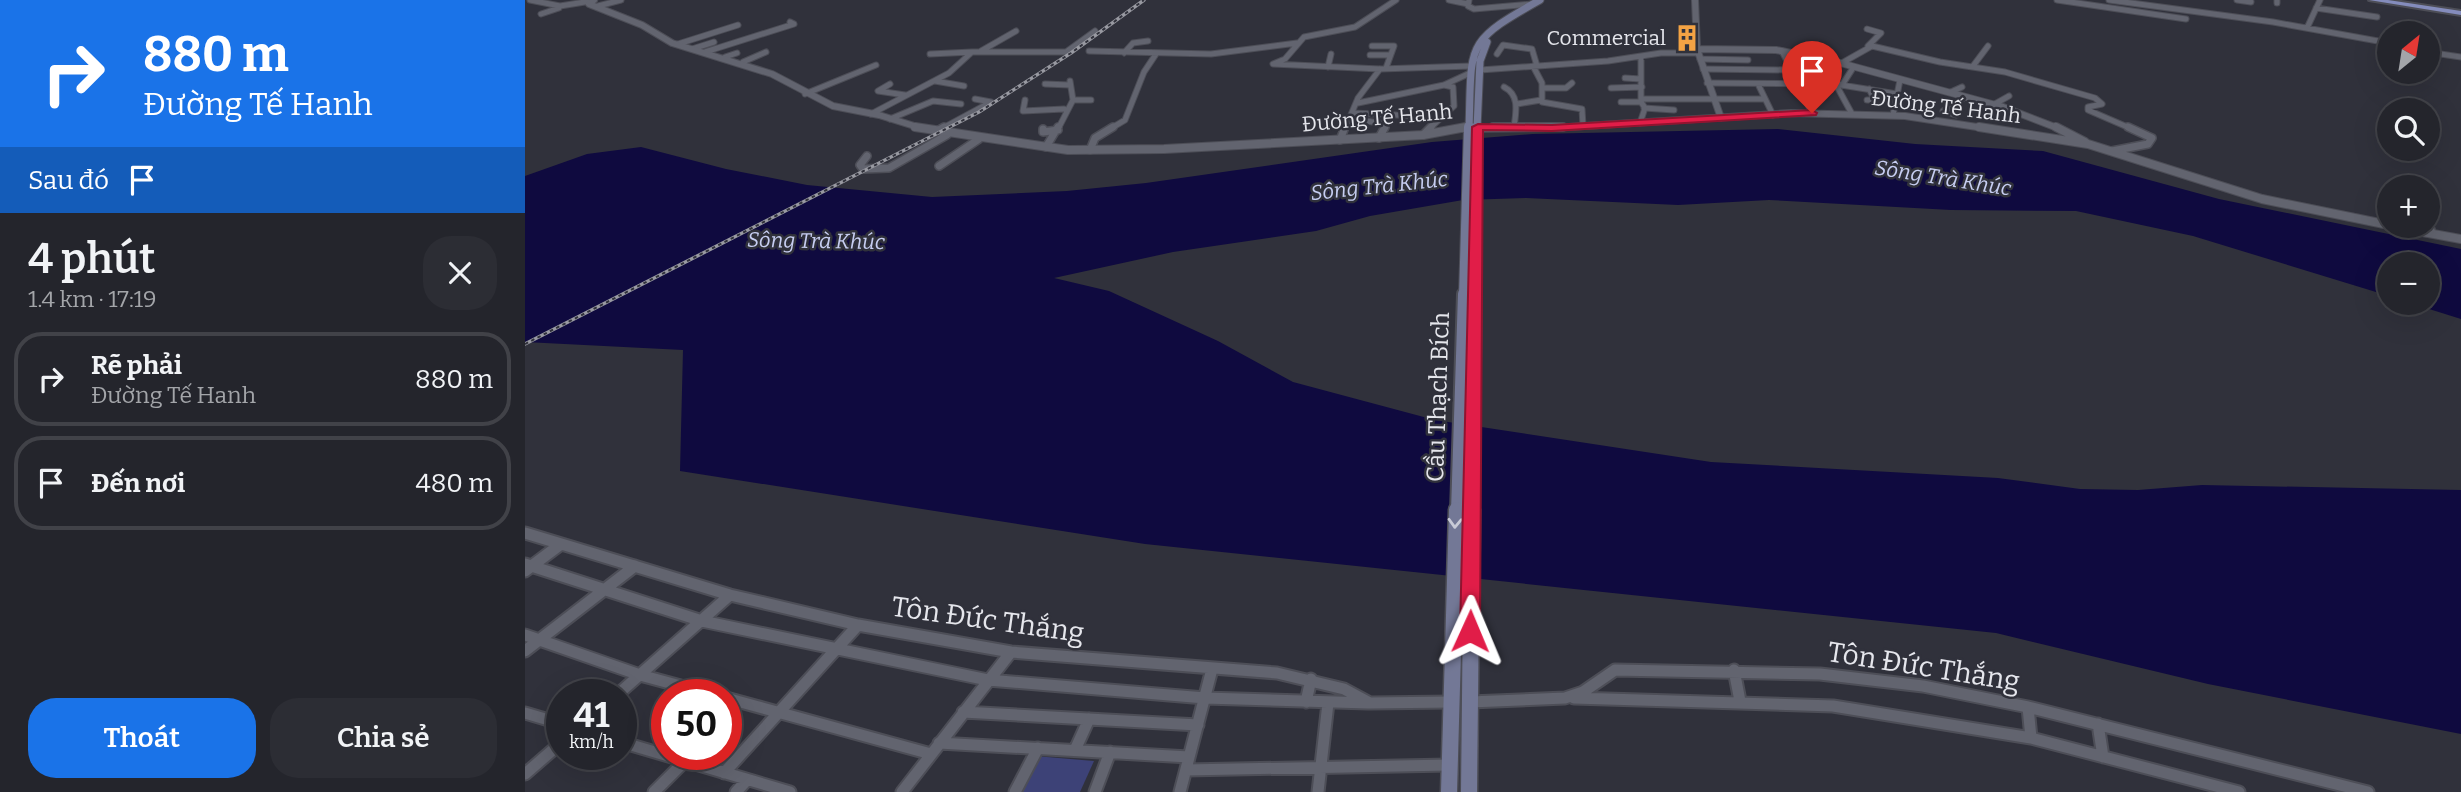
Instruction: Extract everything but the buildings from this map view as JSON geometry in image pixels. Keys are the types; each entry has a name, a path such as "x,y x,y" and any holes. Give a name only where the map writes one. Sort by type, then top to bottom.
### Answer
{"main road":[{"path":"1475,70 1491,37 1549,0"},
{"path":"2373,0 2461,13"},
{"path":"1473,132 1475,70 1472,55 1483,36 1537,2"},
{"name":"Cầu Thạch Bích","path":"1469,792 1473,132"},
{"name":"Cầu Thạch Bích","path":"1451,659 1473,132"},
{"path":"1449,792 1451,659"}],"street":[{"path":"530,0 567,5"},
{"path":"541,14 567,5 621,0"},
{"path":"1396,0 1355,27 1305,37 1285,59 1273,64 1475,70 1744,50 1782,51 1951,92 2058,128 2088,144"},
{"path":"1449,0 1469,2 1475,9 1537,2"},
{"path":"1695,0 1698,53 1721,118"},
{"path":"2057,0 2186,19"},
{"path":"2109,0 2256,19 2377,41"},
{"path":"2237,0 2251,2"},
{"path":"2307,28 2320,0"},
{"name":"Đường Tế Hanh","path":"593,2 678,44 743,62 781,78 805,94 833,106 942,133 979,139 1090,150 1379,138 1514,127 1583,126 1812,112 1893,115 2088,144 2272,202 2377,223"},
{"path":"2316,8 2377,17"},
{"path":"2256,19 2258,9"},
{"path":"705,52 751,34 793,24 790,22"},
{"path":"678,44 712,31 738,25"},
{"path":"723,30 751,34 759,29 755,28"},
{"path":"1840,64 1868,46 1881,33 1867,29"},
{"path":"981,51 1016,31"},
{"path":"1064,52 1095,31"},
{"path":"692,49 714,41"},
{"path":"1124,53 1133,43 1148,41"},
{"path":"930,54 981,51 1215,54 1286,42 1297,43"},
{"path":"1016,52 1030,43"},
{"path":"1090,53 1099,44"},
{"path":"1497,54 1503,45 1532,49 1542,88 1541,100"},
{"path":"1890,53 1900,45"},
{"path":"1359,103 1358,98 1383,69 1394,46 1372,46"},
{"path":"1868,46 1890,53 1973,66 2101,100 2102,104 2088,110 2152,138 2148,144 2141,147 2110,151"},
{"path":"1973,66 1988,46"},
{"path":"1201,54 1209,47"},
{"path":"1215,54 1220,48"},
{"path":"1744,50 1753,70"},
{"path":"1782,51 1808,110 1812,112"},
{"path":"743,62 767,52"},
{"path":"871,114 934,81 972,52"},
{"path":"2440,52 2461,57"},
{"path":"725,57 737,53"},
{"path":"1698,53 1748,60"},
{"path":"1090,150 1095,138 1125,120 1143,72 1156,54"},
{"path":"1328,67 1331,54"},
{"path":"1363,68 1370,57 1390,55"},
{"path":"1346,68 1353,57"},
{"path":"1640,123 1643,103 1641,57"},
{"path":"1822,59 1839,85 1852,114"},
{"path":"805,94 855,76 876,65"},
{"path":"1839,85 1853,68"},
{"path":"1703,69 1789,70"},
{"path":"1340,140 1359,103 1394,93 1444,85 1475,70"},
{"path":"855,76 865,77"},
{"path":"1625,78 1641,79"},
{"path":"1893,115 1901,80"},
{"path":"934,81 964,86"},
{"path":"2022,87 2034,82"},
{"path":"1045,85 1070,83 1073,100"},
{"path":"1542,88 1566,88 1572,83"},
{"path":"1707,83 1839,85 1896,94"},
{"path":"890,84 878,91 906,95"},
{"path":"1758,84 1773,115"},
{"path":"1423,135 1454,106 1453,87 1444,85"},
{"path":"1611,88 1642,87"},
{"path":"1951,92 1962,87"},
{"path":"1504,88 1510,90 1517,104 1514,127"},
{"path":"1867,100 1875,100 1869,89"},
{"path":"1993,105 2009,96"},
{"path":"1956,116 1943,111 1965,97"},
{"path":"867,156 860,165 863,169 887,169 991,102 975,99"},
{"path":"1622,102 1764,99"},
{"path":"1025,100 1024,111 1064,108"},
{"path":"1047,147 1058,130 1064,108 1073,100 1091,100"},
{"path":"1517,104 1541,100 1552,106 1582,109 1583,126"},
{"path":"890,119 933,101 961,104"},
{"path":"1643,103 1674,110"},
{"path":"1352,113 1418,116"},
{"path":"1359,120 1387,124 1379,138"},
{"path":"1043,129 1043,132 1058,130"},
{"path":"939,166 979,139"},
{"name":"Đường Tế Hanh","path":"2440,235 2461,239"},
{"name":"Tôn Đức Thắng","path":"525,533 730,596 858,625 1011,652 1277,673 1344,689 1370,703 1451,702"},
{"path":"527,567 561,544"},
{"path":"525,651 635,566"},
{"path":"527,567 702,621 836,651 988,680 1205,698 1370,703"},
{"path":"635,679 730,596"},
{"path":"724,773 858,625"},
{"path":"525,635 655,679"},
{"path":"902,792 1011,652"},
{"path":"1180,792 1212,669"},
{"name":"Tôn Đức Thắng","path":"1470,702 1565,698 1583,692 1615,670 1734,670 1820,674 1923,685 2028,707 2368,792"},
{"path":"1734,670 1740,701"},
{"path":"1306,702 1311,679"},
{"path":"1565,698 1740,701 1833,706 2031,738 2239,792"},
{"path":"742,702 930,754"},
{"path":"1451,702 1470,702"},
{"path":"1318,792 1328,703"},
{"path":"2028,707 2031,738"},
{"path":"963,712 1198,725"},
{"path":"525,713 546,719"},
{"path":"1075,750 1089,719"},
{"path":"2098,724 2103,757"},
{"path":"939,743 1110,752 1188,764 1320,769 1449,765"},
{"path":"1015,792 1038,748"},
{"path":"1095,792 1110,752"},
{"path":"525,774 546,756"},
{"path":"654,792 676,770"},
{"path":"714,770 790,792"},
{"path":"736,792 747,780"}],"shaded area":[{"path":"1035,756 1094,761 1080,792 1017,792"}],"water":[{"name":"Sông Trà Khúc","path":"1778,129 1915,144 2043,151 2219,199 2377,232 2377,238 2408,238 2461,249 2461,319 2440,312 2440,252 2377,252 2377,292 2193,236 2076,211 1951,210 1769,200 1678,205 1526,198 1463,200 1370,216 1316,231 1173,252 1054,278 1109,291 1218,341 1293,382 1435,420 1711,462 1998,478 2080,489 2138,490 2202,485 2461,490 2461,734 2208,684 1996,633 1145,544 680,471 683,350 525,342 525,176 587,154 641,147 726,169 807,185 932,197 1067,191 1146,183 1432,142 1533,134"}],"railway":[{"path":"525,344 979,112 1071,53 1144,0"}],"place":[{"name":"Commercial","path":"1687,38"}],"route":[{"path":"1470,631 1478,127 1552,128 1812,113"}]}
